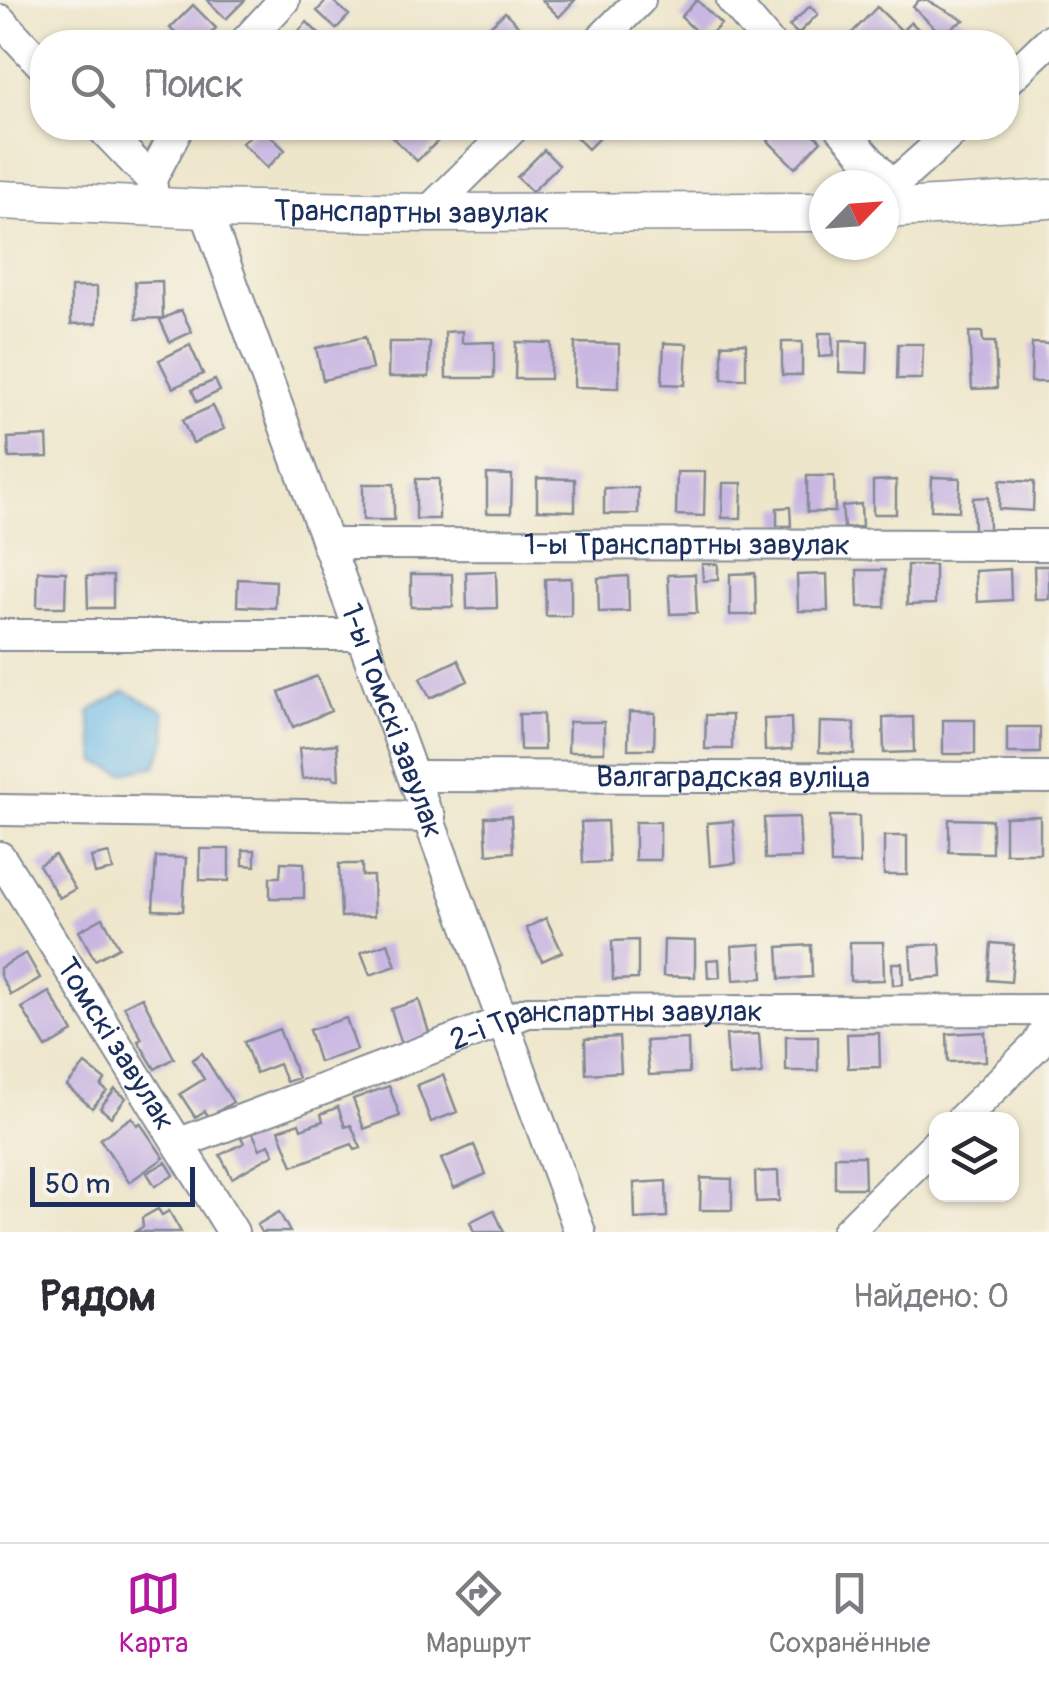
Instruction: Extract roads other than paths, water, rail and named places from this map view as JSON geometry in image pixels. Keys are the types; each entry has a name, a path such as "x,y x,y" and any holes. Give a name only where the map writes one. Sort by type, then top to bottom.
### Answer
{"main road":[{"name":"Транспартны завулак","path":"0,200 152,193 205,209 809,212"},
{"path":"899,201 1049,199"}],"street":[{"path":"256,30 284,0"},
{"path":"610,30 640,0"},
{"path":"732,0 758,30"},
{"path":"0,20 30,52"},
{"path":"1019,70 1049,41"},
{"path":"111,140 152,193"},
{"path":"152,193 173,140"},
{"path":"427,213 501,140"},
{"path":"850,140 870,170"},
{"path":"899,191 945,140"},
{"name":"1-ы Томскі завулак","path":"205,209 580,1232"},
{"name":"1-ы Транспартны завулак","path":"328,544 1049,545"},
{"path":"0,635 360,634"},
{"name":"Валгаградская вуліца","path":"415,776 1049,778"},
{"path":"0,810 430,818"},
{"name":"Томскі завулак","path":"0,857 233,1232"},
{"name":"2-і Транспартны завулак","path":"180,1142 528,1012 1049,1010"},
{"path":"969,1112 1037,1045 1049,1023"},
{"path":"847,1232 929,1151"}],"water":[{"path":"125,691 164,711 167,737 156,766 123,773 97,762 89,712"}]}
